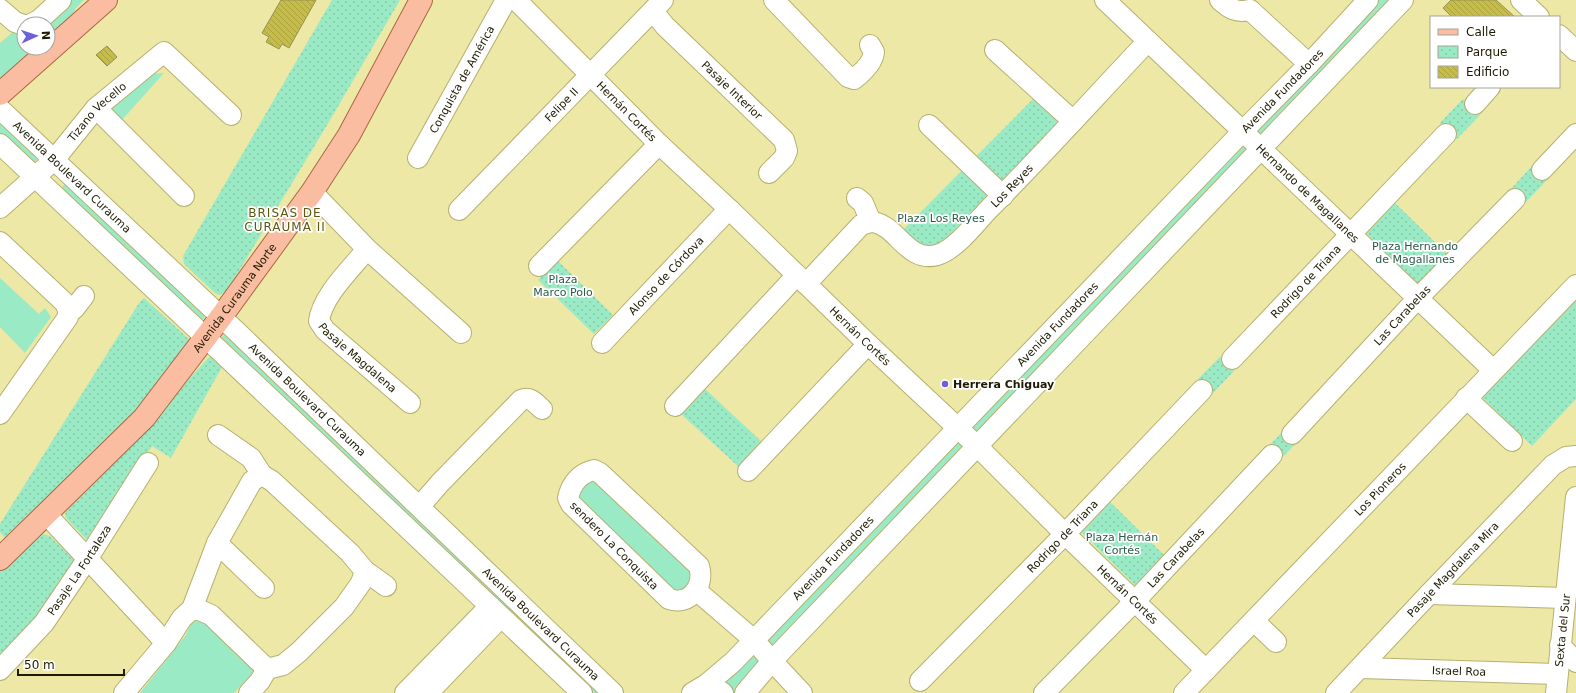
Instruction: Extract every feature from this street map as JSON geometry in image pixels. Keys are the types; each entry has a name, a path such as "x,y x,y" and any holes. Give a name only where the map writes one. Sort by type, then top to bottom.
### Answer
{"main road":[{"path":"0,94 106,0"},
{"name":"Avenida Curauma Norte","path":"0,559 144,418 206,337 312,192 349,135 421,0"}],"street":[{"path":"43,16 61,0"},
{"name":"Conquista de América","path":"418,158 506,0"},
{"name":"Hernán Cortés","path":"516,0 658,144 729,209 801,280 976,445 1065,534 1206,670"},
{"name":"Hernando de Magallanes","path":"1105,0 1493,370"},
{"path":"1220,0 1235,11 1242,12 1251,5 1309,64"},
{"name":"Avenida Fundadores","path":"707,690 1242,131 1309,64 1368,0"},
{"path":"745,693 772,661 976,445 1262,150 1403,0"},
{"path":"1521,0 1538,16"},
{"path":"777,1 848,77 854,79 868,66 874,52 870,45"},
{"name":"Felipe II","path":"460,210 590,74 658,6"},
{"name":"Pasaje Interior","path":"658,6 665,26 784,140 787,152 784,158 769,173"},
{"path":"0,9 11,20 16,22"},
{"path":"1560,36 1576,51"},
{"name":"Los Reyes","path":"871,222 883,226 907,248 922,256 938,255 954,245 1003,196 1148,41"},
{"path":"995,50 1073,122"},
{"name":"Tizano Vecello","path":"0,208 54,160 96,108 164,52 231,115"},
{"path":"1475,104 1489,88"},
{"path":"96,108 184,196"},
{"name":"Avenida Boulevard Curauma","path":"0,109 420,506 613,693"},
{"path":"929,125 1003,196"},
{"name":"Rodrigo de Triana","path":"1232,360 1446,134"},
{"path":"1542,170 1576,134"},
{"name":"Avenida Boulevard Curauma","path":"0,144 582,693"},
{"path":"539,266 658,144"},
{"path":"312,192 367,249 461,333"},
{"path":"675,406 801,280 861,225 871,222 867,209 857,198"},
{"name":"Las Carabelas","path":"1292,434 1418,298 1515,199"},
{"name":"Alonso de Córdova","path":"602,343 729,209"},
{"path":"0,242 65,303 68,310 68,317 0,414"},
{"name":"Pasaje Magdalena","path":"367,249 326,299 320,312 319,322 325,330 410,403"},
{"name":"Los Pioneros","path":"1184,693 1576,285"},
{"path":"68,310 74,309 84,296"},
{"path":"748,471 868,344"},
{"name":"Rodrigo de Triana","path":"920,681 1065,534 1202,390"},
{"path":"420,506 440,483 521,400 526,398 531,399 542,409"},
{"path":"1466,398 1512,441"},
{"path":"218,435 251,458 262,475 272,481 350,553 365,571 386,586"},
{"name":"Las Carabelas","path":"1044,693 1135,601 1272,455"},
{"name":"Pasaje Magdalena Mira","path":"1336,693 1553,465 1566,457 1576,456"},
{"name":"Pasaje La Fortaleza","path":"0,670 44,623 88,558 148,463"},
{"name":"sendero La Conquista","path":"594,470 600,473 699,566 701,580 697,591 684,600 676,602 668,599 662,594 571,504 568,498 573,483 586,472 594,470"},
{"path":"124,693 166,643 182,618 192,610 217,542 252,482 262,475"},
{"name":"Sexta del Sur","path":"1557,683 1576,496"},
{"path":"46,514 166,643"},
{"path":"217,542 264,588"},
{"path":"266,669 283,665 344,607 361,583 365,571"},
{"path":"697,591 754,640 802,693"},
{"path":"1429,594 1565,598"},
{"path":"192,610 202,611 211,615 266,669"},
{"path":"417,691 496,611"},
{"path":"1254,620 1276,642"},
{"path":"1560,645 1576,662"},
{"name":"Israel Roa","path":"1361,668 1557,683"},
{"path":"249,693 260,681 266,669"}],"green space":[{"path":"72,0 84,0 76,8 71,17 56,30 56,16 54,16"},
{"path":"332,0 400,0 227,291 219,295 184,264 183,256"},
{"path":"1375,0 1396,0 1263,140 1252,129"},
{"path":"13,32 16,33 16,56 27,56 0,80 0,43"},
{"path":"164,73 121,121 110,110 150,74"},
{"name":"Plaza Los Reyes","path":"1035,97 1062,121 941,245 922,249 903,230"},
{"path":"1463,99 1480,115 1457,139 1440,123"},
{"path":"0,121 38,158 33,164 0,133"},
{"path":"1240,142 1247,145 1250,153 981,436 973,432 969,424"},
{"path":"1533,165 1548,179 1524,204 1510,190"},
{"path":"65,184 206,315 202,320 60,189"},
{"name":"Plaza Hernando de Magallanes","path":"1395,203 1449,256 1419,286 1366,233"},
{"name":"Plaza Marco Polo","path":"557,260 613,315 594,334 538,280"},
{"path":"0,278 39,314 45,308 51,317 25,353 0,327"},
{"path":"144,298 190,340 143,405 5,538 0,532 0,524 139,303"},
{"path":"1576,298 1576,399 1532,446 1481,396"},
{"path":"225,333 605,693 590,693 221,339"},
{"path":"210,356 222,367 171,458 152,446 91,541 88,541 66,518 65,512 100,477"},
{"path":"1220,357 1234,371 1213,393 1198,379"},
{"path":"704,388 762,442 739,467 680,413"},
{"path":"1284,430 1297,442 1280,460 1267,448"},
{"path":"954,440 962,443 965,450 774,649 764,638"},
{"path":"591,476 690,563 696,578 678,597 577,502 575,491"},
{"name":"Plaza Hernán Cortés","path":"1109,501 1164,555 1135,585 1080,531"},
{"path":"43,534 50,536 74,560 74,563 39,619 0,658 0,571"},
{"path":"192,621 206,622 254,671 234,693 140,693 186,635"},
{"path":"749,653 758,658 760,666 735,693 727,688 724,679"}],"building":[{"path":"281,0 316,0 289,48 282,44 279,49 266,42 269,37 262,33"},
{"path":"1451,0 1496,0 1514,16 1451,16 1443,8"},
{"path":"107,46 117,57 107,66 96,55"}],"place":[{"name":"Herrera Chiguay","path":"945,384"}],"district":[{"name":"BRISAS DE CURAUMA II","path":"285,220"}]}
